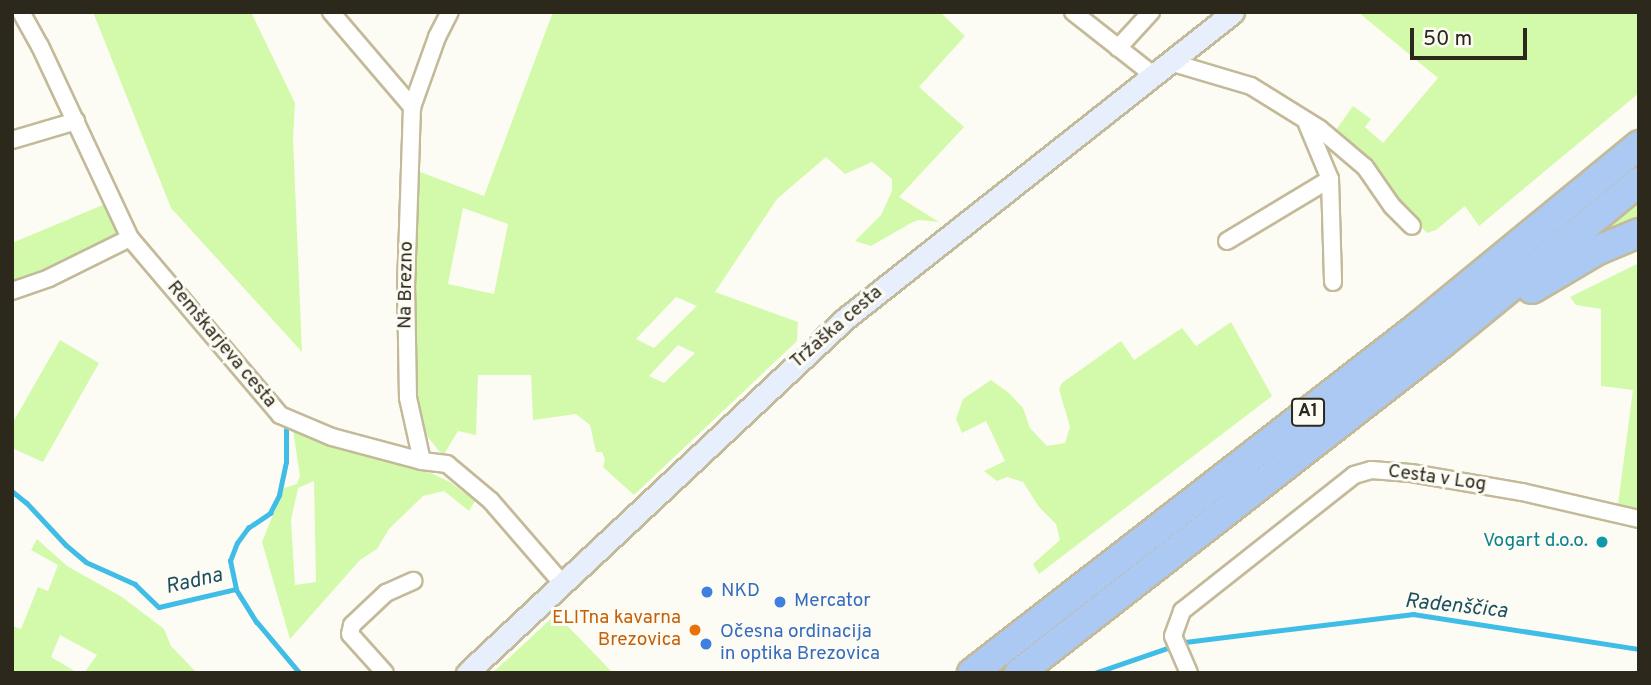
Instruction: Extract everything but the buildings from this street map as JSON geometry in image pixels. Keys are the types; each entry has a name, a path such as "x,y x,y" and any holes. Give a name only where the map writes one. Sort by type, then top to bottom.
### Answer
{"highway":[{"name":"A1","path":"972,673 1419,326 1639,145"},
{"name":"A1","path":"1019,673 1441,344 1639,182"},
{"path":"1441,344 1466,338 1567,267 1639,233"}],"main road":[{"name":"Tržaška cesta","path":"467,673 846,318 1233,12"}],"street":[{"name":"Remškarjeva cesta","path":"21,12 76,121 130,238 280,415 332,437 422,461 447,464 491,501 562,583"},
{"path":"331,12 412,107"},
{"name":"Na Brezno","path":"422,461 408,398 406,288 412,107 437,37 450,12"},
{"path":"1073,12 1118,48 1162,68 1251,86 1275,99 1307,124 1338,142 1365,167 1392,206 1412,226"},
{"path":"1118,48 1150,12"},
{"path":"12,140 76,121"},
{"path":"1307,124 1330,179 1333,282"},
{"path":"1227,241 1330,179"},
{"path":"12,291 49,278 130,238"},
{"name":"Cesta v Log","path":"1189,673 1175,643 1173,628 1182,611 1343,482 1371,470 1411,472 1510,490 1639,519"},
{"path":"385,673 351,634 352,625 386,593 413,581"}],"green space":[{"path":"93,12 251,12 295,103 293,138 302,352 171,208"},
{"path":"553,12 940,12 965,36 919,87 964,127 899,197 939,222 919,220 871,246 855,241 881,215 892,191 892,179 872,162 845,174 826,157 777,199 715,292 798,322 797,341 634,495 603,467 605,459 602,452 596,452 590,425 576,414 533,420 531,375 478,375 476,435 458,431 443,456 419,426 412,344 415,170 484,196","holes":["463,208 508,224 494,294 448,284","676,297 697,306 654,348 636,339","678,345 695,353 664,383 649,376"]},
{"path":"1358,12 1639,12 1639,93 1479,226 1465,206 1436,230 1427,233 1333,134 1353,106 1371,119 1365,127 1383,143 1438,78"},
{"path":"1639,198 1639,221 1609,230 1606,228"},
{"path":"105,204 119,233 86,254 12,284 12,243"},
{"path":"1639,263 1639,514 1620,509 1618,504 1633,390 1601,386 1601,309 1576,305 1570,297"},
{"path":"1231,322 1272,396 1039,574 1033,564 1060,540 1056,524 1039,507 1023,482 1007,477 997,481 984,471 1005,461 986,421 962,433 956,419 963,399 991,380 1023,408 1030,428 1047,446 1065,443 1070,427 1059,389 1062,383 1121,341 1134,360 1182,328 1196,346"},
{"path":"60,340 99,363 43,462 12,448 12,424"},
{"path":"293,430 431,473 450,482 475,501 469,511 444,491 423,496 389,529 377,549 360,560 290,639 262,542 284,488 297,484 300,476","holes":["314,481 316,582 295,585 291,520 298,488"]},
{"path":"37,539 67,566 122,597 164,629 171,646 195,671 84,673 97,655 60,635 51,657 78,673 12,673 12,626 21,629 38,587 48,591 58,565 31,550"},
{"path":"556,614 613,673 492,673 510,657"}],"waterway":[{"path":"236,589 230,561 237,543 248,528 270,513 279,495 286,462 286,430"},
{"name":"Radna","path":"12,491 86,562 135,584 159,607 236,589 257,622 300,673"},
{"name":"Radenščica","path":"1095,673 1185,642 1413,614 1639,649"}],"place":[{"name":"Vogart d.o.o.","path":"1602,542"},
{"name":"NKD","path":"707,592"},
{"name":"Mercator","path":"780,602"},
{"name":"ELITna kavarna Brezovica","path":"695,630"},
{"name":"Očesna ordinacija in optika Brezovica","path":"706,644"}]}
